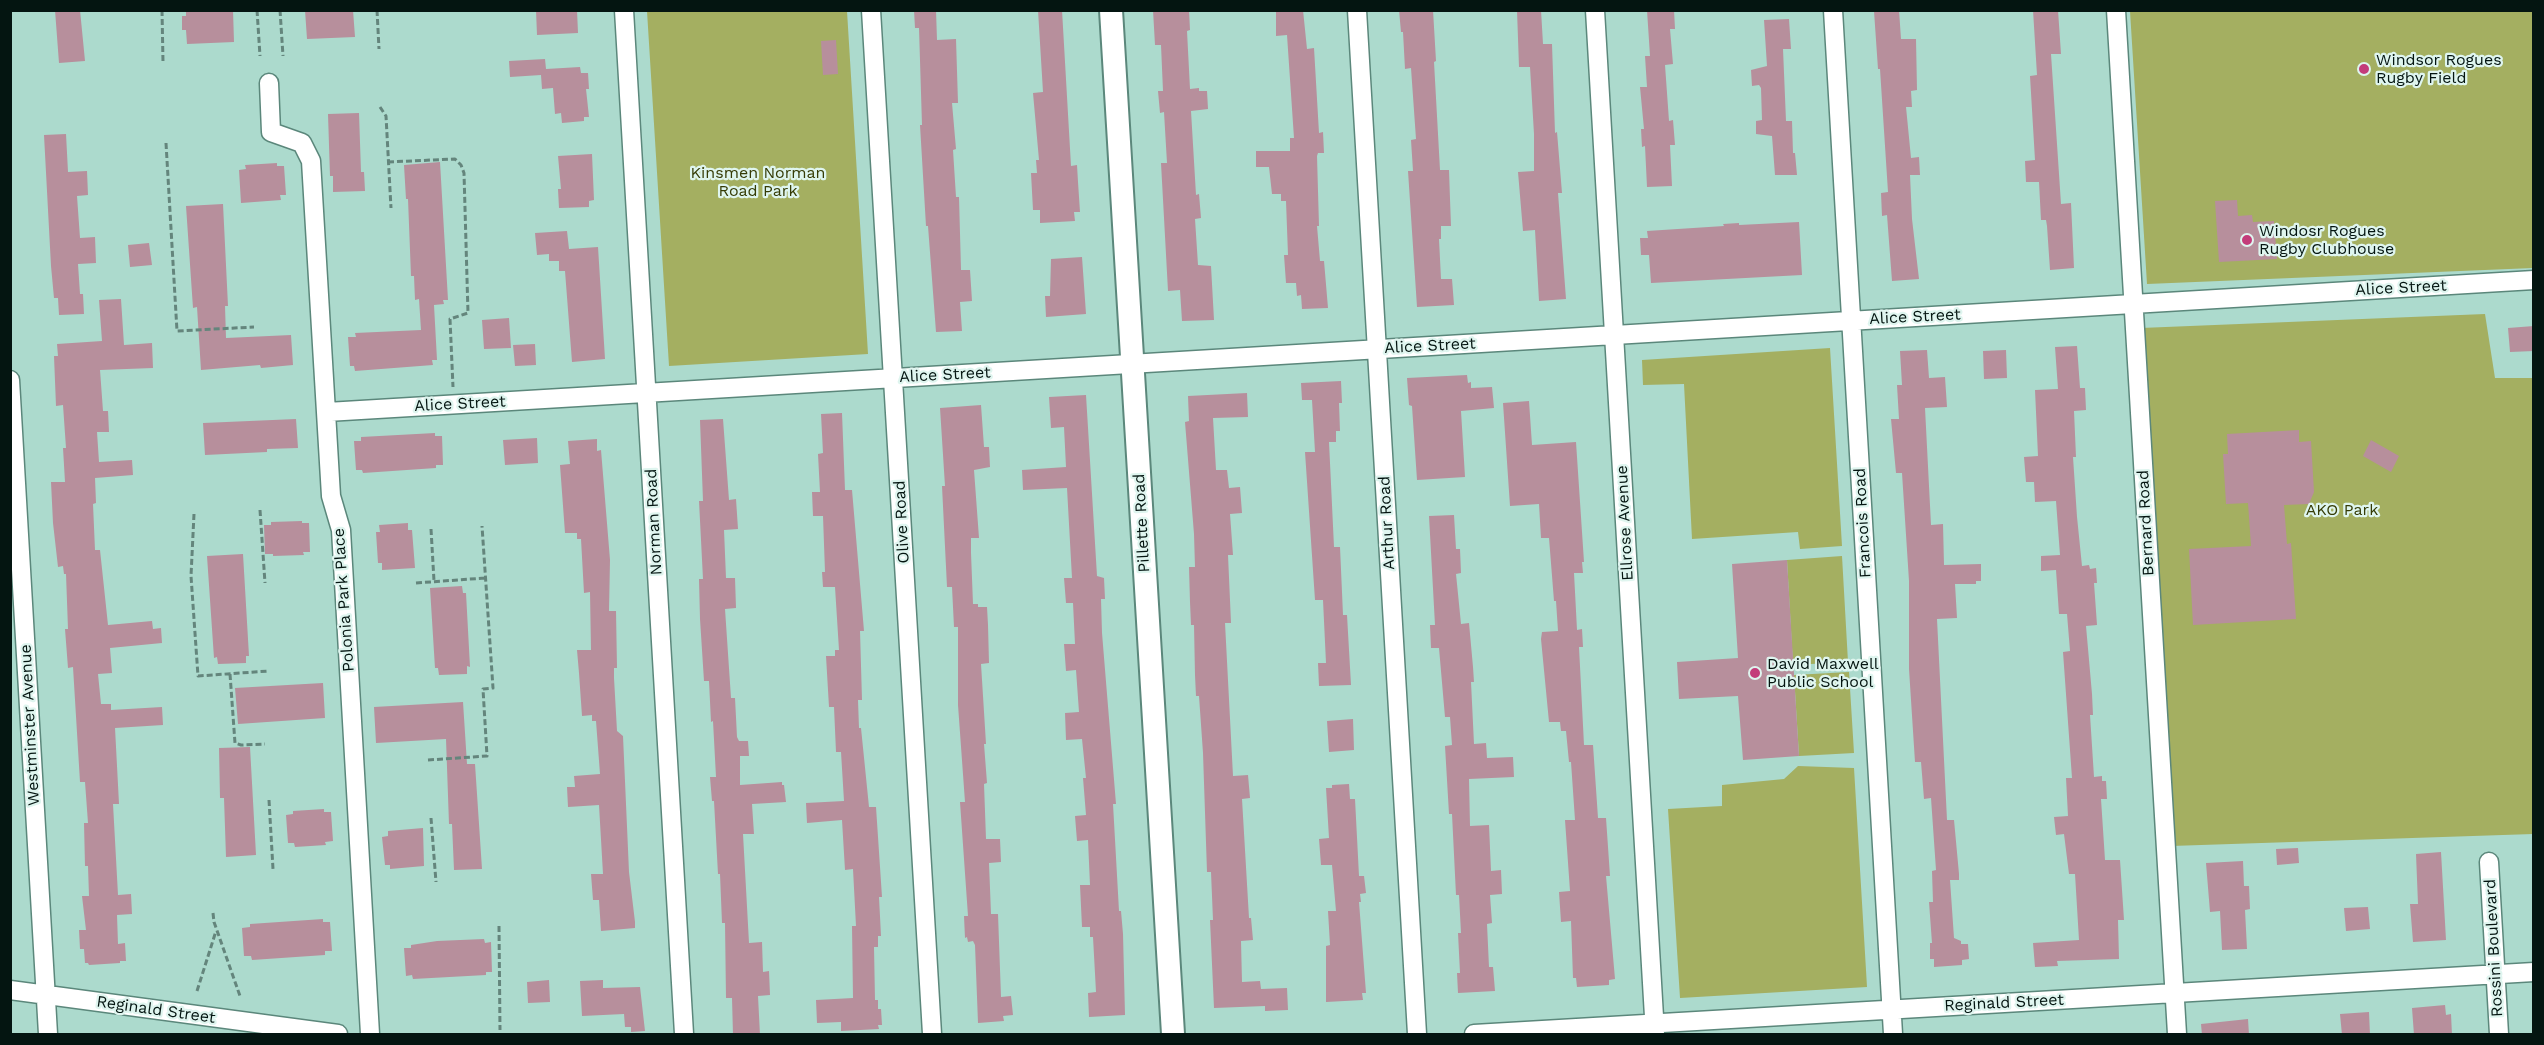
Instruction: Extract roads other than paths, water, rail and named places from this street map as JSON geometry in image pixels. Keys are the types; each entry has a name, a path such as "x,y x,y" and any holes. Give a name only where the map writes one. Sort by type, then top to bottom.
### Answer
{"street":[{"name":"Norman Road","path":"624,10 684,1035"},
{"name":"Olive Road","path":"871,10 932,1035"},
{"name":"Pillette Road","path":"1111,10 1173,1035"},
{"name":"Arthur Road","path":"1357,10 1417,1035"},
{"name":"Ellrose Avenue","path":"1594,10 1654,1029"},
{"name":"Francois Road","path":"1833,10 1893,1035"},
{"name":"Bernard Road","path":"2116,10 2177,1035"},
{"name":"Polonia Park Place","path":"269,83 272,132 302,143 311,161 331,496 341,530 370,1035"},
{"name":"Alice Street","path":"327,412 2534,280"},
{"name":"Westminster Avenue","path":"10,380 48,1035"},
{"name":"Rossini Boulevard","path":"2490,862 2499,1035"},
{"name":"Reginald Street","path":"1474,1035 1654,1029 1891,1010 2534,972"},
{"name":"Reginald Street","path":"10,990 338,1035"}],"place":[{"name":"Windsor Rogues Rugby Field","path":"2364,69"},
{"name":"Windosr Rogues Rugby Clubhouse","path":"2247,240"},
{"name":"David Maxwell Public School","path":"1755,673"}],"park label":[{"name":"Kinsmen Norman Road Park","path":"758,182"},
{"name":"AKO Park","path":"2342,510"}]}
